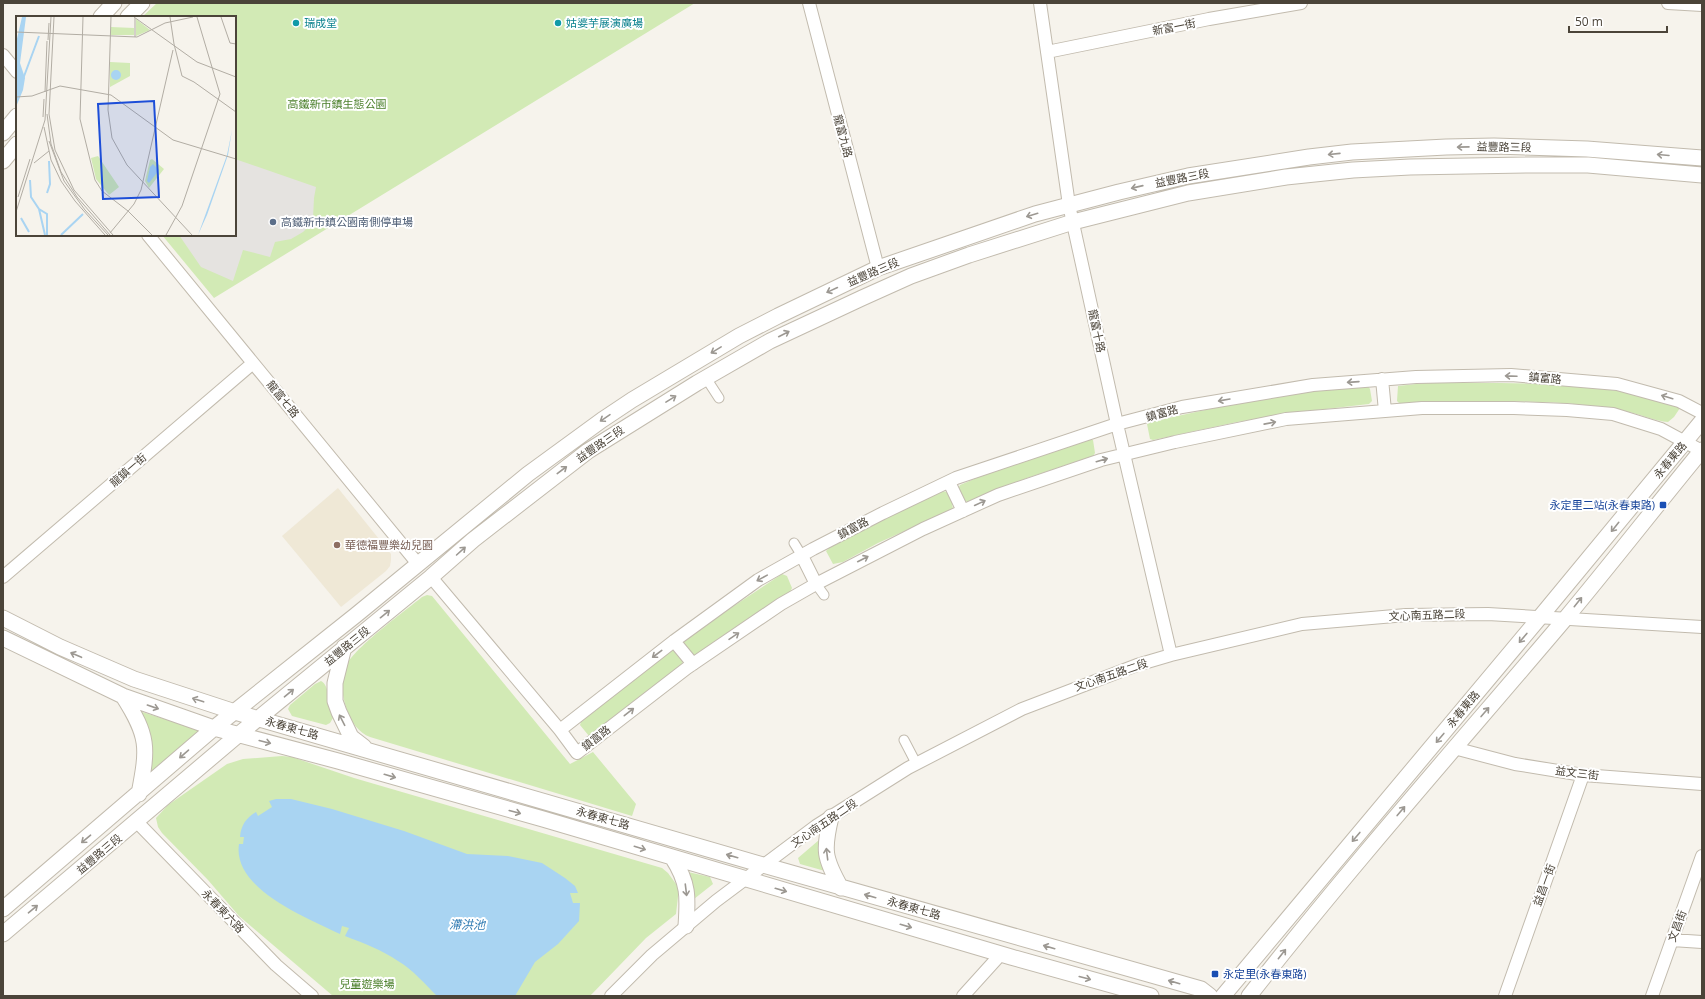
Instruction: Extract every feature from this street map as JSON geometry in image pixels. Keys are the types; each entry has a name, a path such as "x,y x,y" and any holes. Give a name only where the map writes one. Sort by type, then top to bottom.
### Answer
{"street":[{"path":"102,16 114,3"},
{"path":"129,16 142,3"},
{"name":"龍富九路","path":"809,3 878,268"},
{"name":"龍富十路","path":"1040,3 1069,205 1074,222 1117,424 1171,655"},
{"name":"新富一街","path":"1047,52 1301,3"},
{"path":"1668,3 1702,5"},
{"path":"3,55 16,71"},
{"path":"3,133 16,117"},
{"path":"3,161 16,145"},
{"name":"益豐路三段","path":"3,909 139,794 214,728 528,474 632,400 696,362 778,316 878,268 984,230 1069,205 1125,190 1188,176 1272,162 1352,152 1494,146 1587,149 1702,158"},
{"name":"益豐路三段","path":"3,934 238,735 431,577 473,540 588,451 706,378 770,341 810,321 911,276 969,255 1074,222 1188,193 1286,177 1353,170 1441,166 1588,165 1702,175"},
{"name":"龍富七路","path":"149,236 418,564"},
{"path":"696,362 718,398"},
{"name":"龍鎮一街","path":"3,577 253,363"},
{"name":"鎮富路","path":"1702,413 1679,401 1617,384 1511,376 1382,380 1313,385 1182,407 1117,424 949,482 883,512 758,580 674,641 560,730 576,753 693,664 781,604 816,584 878,552 998,495 1101,460 1125,454 1286,419 1422,408 1514,408 1567,410 1613,414 1661,429 1702,451"},
{"path":"1382,380 1385,411"},
{"name":"永春東路","path":"1223,996 1702,421"},
{"name":"永春東路","path":"1249,996 1291,942 1565,618 1702,451"},
{"path":"949,482 963,511"},
{"path":"794,543 816,584 824,595"},
{"path":"431,577 560,730"},
{"name":"文心南五路二段","path":"611,996 652,955 744,879 831,817 916,763 1043,700 1137,665 1171,655 1302,624 1406,615 1488,614 1541,616 1702,627"},
{"name":"永春東七路","path":"3,618 60,647 134,680 235,712 367,749 841,888 1201,989 1210,996"},
{"name":"永春東七路","path":"3,638 123,696 214,728 338,761 672,857 1127,992 1151,996"},
{"path":"674,641 693,664"},
{"path":"344,647 335,683 335,699 339,712 351,737 367,749"},
{"path":"123,696 137,718 144,739 146,754 139,794"},
{"path":"904,740 916,763"},
{"name":"益文三街","path":"1454,748 1515,764 1583,775 1702,784"},
{"name":"益昌一街","path":"1505,996 1583,775"},
{"path":"831,817 827,836 826,856 841,888"},
{"name":"永春東六路","path":"137,822 305,994"},
{"name":"文昌街","path":"1652,996 1702,856"},
{"path":"672,857 681,871 685,882 688,902 686,926"},
{"path":"1672,940 1702,942"},
{"path":"963,996 1001,954"}],"shaded area":[{"name":"高鐵新市鎮公園南側停車場","path":"236,159 316,187 313,218 309,226 303,232 291,239 275,242 270,257 243,250 233,281 201,267 180,236 236,236"},
{"name":"華德福豐樂幼兒園","path":"338,488 391,554 390,566 386,571 341,607 282,536"}],"green space":[{"name":"高鐵新市鎮生態公園","path":"157,3 695,3 214,298 163,236 236,236 236,16 143,16"},
{"path":"1425,383 1532,384 1585,387 1647,396 1678,405 1680,408 1674,417 1668,422 1615,409 1561,403 1494,401 1399,403 1397,401 1398,386"},
{"path":"1368,386 1372,401 1369,404 1300,412 1237,422 1153,440 1150,439 1147,424 1150,422 1228,405 1306,392"},
{"path":"1087,439 1093,440 1095,453 1093,456 1027,478 968,502 964,501 958,489 960,485 993,471"},
{"path":"942,491 947,492 951,498 953,509 878,543 843,562 833,564 826,551 834,543"},
{"path":"782,574 787,576 792,588 790,592 731,630 696,655 693,655 683,643 687,637"},
{"path":"427,595 432,596 570,764 593,752 636,804 632,816 370,737 359,730 351,719 347,710 342,689 343,673 349,660 368,641 392,621 422,597"},
{"path":"672,649 676,650 683,661 682,664 593,736 589,736 580,725 581,722"},
{"path":"321,681 326,687 329,697 333,718 330,723 326,725 292,716 288,709 290,705 315,684"},
{"path":"139,711 202,731 151,773 152,756 149,734"},
{"name":"兒童遊樂場","path":"282,756 292,757 354,778 662,868 668,873 679,888 676,914 646,938 590,996 333,996 239,916 208,880 162,833 158,827 156,818 168,805 227,764 243,759"},
{"path":"819,840 821,841 825,871 800,864 798,858"},
{"path":"688,872 710,877 713,884 694,899"}],"water":[{"name":"滯洪池","path":"276,799 291,799 332,809 404,831 467,854 508,856 542,863 575,886 578,893 570,893 573,903 580,903 579,921 558,944 535,962 515,996 437,996 414,973 392,957 345,936 349,928 342,926 340,934 309,920 274,900 259,888 247,875 240,860 239,844 243,844 244,837 240,837 242,829 249,817 256,812 258,816 272,807 269,801"}],"place":[{"name":"瑞成堂","path":"296,23"},
{"name":"姑婆芋展演廣場","path":"558,23"},
{"name":"高鐵新市鎮公園南側停車場","path":"273,222"},
{"name":"永定里二站(永春東路)","path":"1663,505"},
{"name":"華德福豐樂幼兒園","path":"337,545"},
{"name":"永定里(永春東路)","path":"1215,974"}]}
